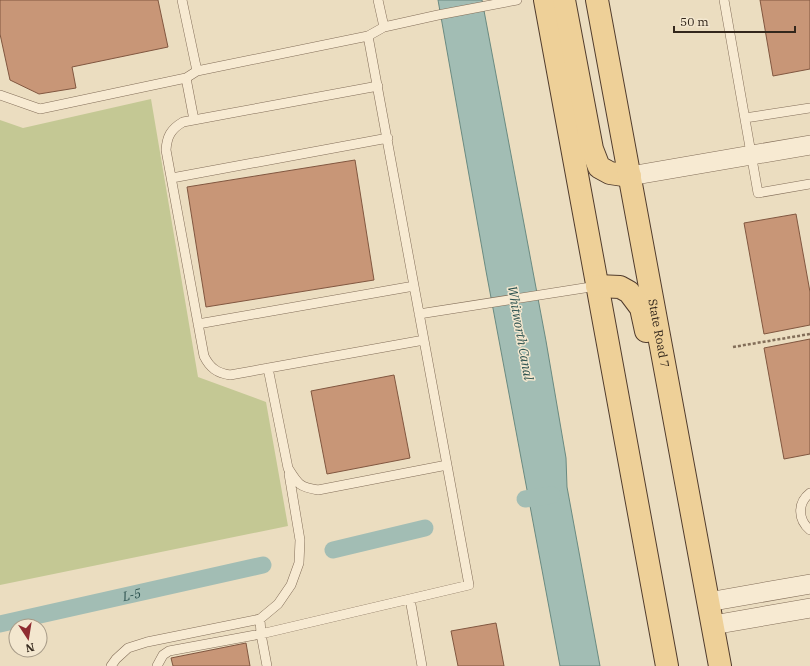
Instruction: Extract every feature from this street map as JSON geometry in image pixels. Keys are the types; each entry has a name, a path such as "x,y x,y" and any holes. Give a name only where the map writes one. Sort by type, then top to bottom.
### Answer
{"main road":[{"path":"544,0 667,666"},
{"path":"564,0 592,149 599,167 610,174 630,176"},
{"name":"State Road 7","path":"597,0 720,666"},
{"path":"597,286 620,287 630,292 641,308 652,362 672,407"}],"street":[{"path":"630,176 810,145"},
{"path":"708,602 810,584"},
{"path":"713,625 810,608"}],"lane":[{"path":"182,0 197,71"},
{"path":"378,0 384,27"},
{"path":"0,95 40,108 186,78 197,71 368,36 384,27 517,0"},
{"path":"724,0 758,193 810,184"},
{"path":"157,666 163,655 169,651 261,634 469,585 388,138 368,36"},
{"path":"186,78 194,120"},
{"path":"378,86 183,122 175,127 170,133 166,150 204,356 208,364 214,370 221,374 230,375 424,340"},
{"path":"745,118 810,108"},
{"path":"172,178 388,138"},
{"path":"198,324 414,286"},
{"path":"419,314 597,286"},
{"path":"111,666 128,648 147,642 260,618 278,604 291,585 299,563 300,540 288,468 268,368"},
{"path":"288,468 295,480 304,488 318,490 447,466"},
{"path":"810,493 805,497 801,504 800,511 805,526 810,530"},
{"path":"410,599 422,666"},
{"path":"260,618 261,634 267,666"}],"path":[{"path":"733,347 810,334"}],"green space":[{"path":"151,99 198,377 266,402 288,526 0,585 0,120 23,128"}],"water":[{"name":"Whitworth Canal","path":"438,0 482,0 546,341 566,458 567,487 600,666 560,666 486,271"}],"building":[{"path":"0,0 158,0 168,47 72,67 76,88 39,94 10,80 0,34"},
{"path":"760,0 810,0 810,69 773,76"},
{"path":"355,160 374,280 206,307 187,187"},
{"path":"796,214 810,292 810,325 764,334 744,223"},
{"path":"810,339 810,454 784,459 764,348"},
{"path":"394,375 410,458 327,474 311,391"},
{"path":"496,623 504,666 458,666 451,631"},
{"path":"246,643 250,666 173,666 171,658"}],"waterway":[{"name":"L-5","path":"525,499 552,495"},
{"name":"L-5","path":"333,550 425,528"},
{"name":"L-5","path":"0,624 263,565"}]}
